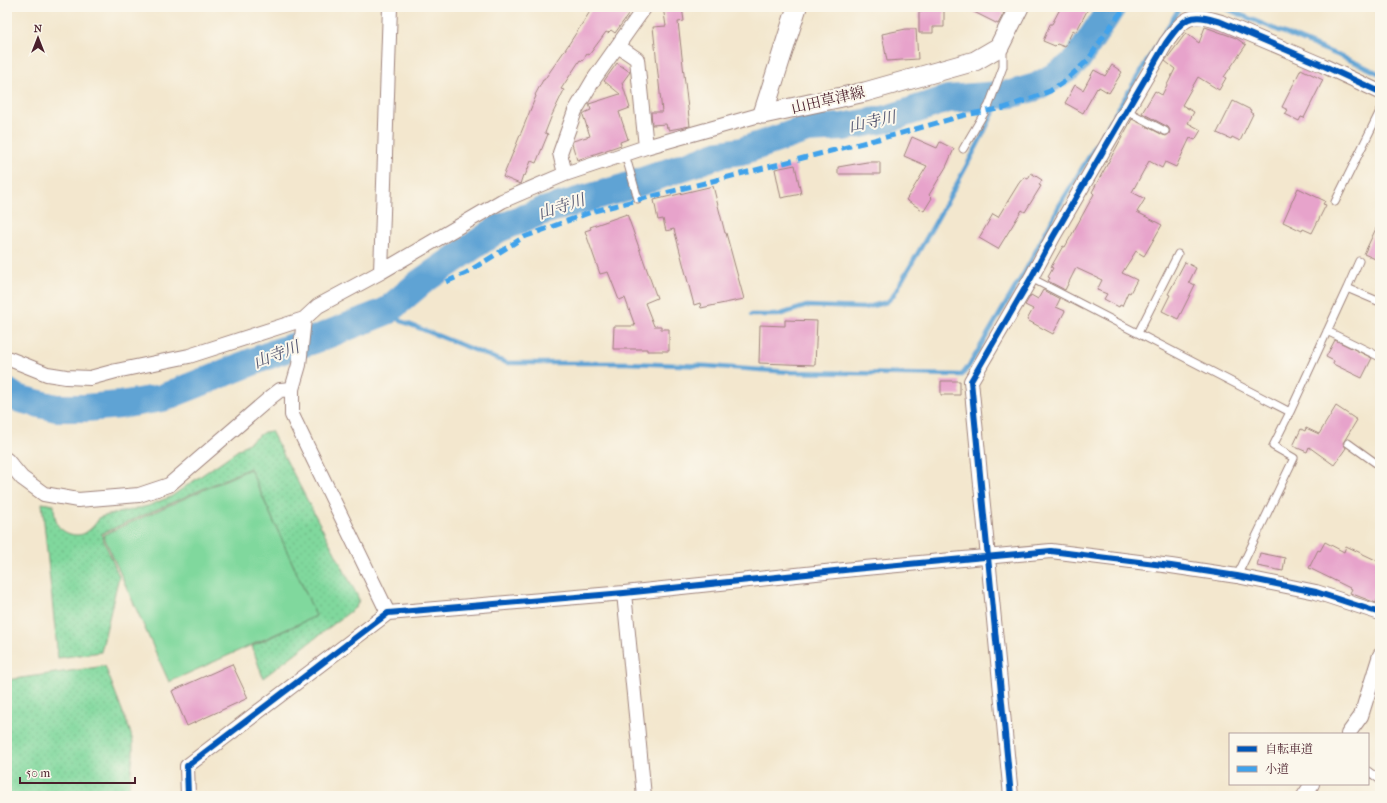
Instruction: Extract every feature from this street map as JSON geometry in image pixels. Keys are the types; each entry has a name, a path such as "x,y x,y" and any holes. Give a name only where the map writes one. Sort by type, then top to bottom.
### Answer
{"main road":[{"name":"山田草津線","path":"797,7 763,114 865,92 975,61 999,47"},
{"path":"999,47 1019,7"}],"street":[{"path":"381,272 390,7"},
{"path":"565,174 560,153 575,111 594,78 645,7"},
{"path":"1011,796 970,381 1166,43 1181,23 1188,19 1197,17 1205,17 1221,22 1322,65 1380,92"},
{"path":"618,46 638,59 646,147"},
{"path":"388,613 292,415 292,389 299,365 303,324 318,306 381,272 502,201 565,174 646,147 763,114"},
{"path":"7,358 48,374 66,377 90,378 189,356 303,324"},
{"path":"7,460 22,478 44,494 78,500 139,495 168,485 280,390 292,389"},
{"path":"188,796 187,766 388,613 624,593 1051,550 1237,576 1316,592 1380,613"},
{"path":"624,593 644,796"},
{"path":"1349,733 1361,716 1380,655"},
{"path":"1304,796 1311,785"}],"lane":[{"path":"963,149 989,105 1004,67 1003,53 999,47"},
{"path":"1127,111 1165,131"},
{"path":"1335,202 1380,111"},
{"path":"625,154 638,199"},
{"path":"1138,333 1178,254"},
{"path":"1237,576 1294,458 1273,446 1328,331 1359,261"},
{"path":"1031,278 1290,412"},
{"path":"1347,288 1380,302"},
{"path":"1328,331 1380,357"},
{"path":"1348,443 1380,466"},
{"path":"1369,773 1380,780"}],"green space":[{"path":"271,431 357,595 359,600 356,607 263,678 252,646 316,616 250,468 101,534 119,576 101,652 58,658 42,503 54,505 57,524 62,530 74,535 85,533 92,528 100,517 148,506 172,496 264,432"},
{"path":"250,469 316,616 169,682 103,535"},
{"path":"105,666 133,742 133,756 128,796 7,796 7,680"}],"building":[{"path":"593,7 616,7 628,15 615,33 611,30 608,33 606,32 589,55 587,54 582,61 580,60 561,89 564,90 545,133 548,134 536,163 531,161 520,184 503,177 536,96 535,95 543,80"},
{"path":"663,7 682,7 684,21 678,22 690,126 669,130 666,124 652,125 651,112 662,112 653,27 666,26"},
{"path":"922,7 944,7 944,27 933,27 933,33 919,33 919,12 922,12"},
{"path":"964,7 993,7 1004,13 998,24"},
{"path":"1061,7 1089,7 1076,32 1073,30 1065,47 1057,44 1055,46 1043,41 1050,24 1052,24"},
{"path":"1205,27 1236,38 1246,45 1224,77 1226,78 1219,90 1198,77 1182,105 1194,112 1188,123 1201,130 1195,140 1190,138 1176,167 1165,162 1162,168 1149,161 1132,192 1145,199 1137,212 1162,225 1144,256 1136,251 1122,273 1137,280 1130,293 1128,292 1122,306 1120,305 1119,307 1104,299 1107,294 1097,290 1102,280 1076,268 1065,290 1048,281 1050,278 1048,277 1053,268 1051,267 1063,246 1065,247 1094,194 1092,192 1132,119 1163,135 1166,136 1169,134 1170,130 1168,127 1142,113 1155,91 1162,95 1175,69 1165,61 1186,33 1199,43"},
{"path":"906,29 916,29 918,59 887,61 882,34"},
{"path":"617,63 630,72 622,83 630,108 619,112 628,139 620,142 621,145 577,160 572,144 573,141 590,136 583,115 591,110 589,104 620,94 604,81"},
{"path":"1112,65 1122,72 1109,93 1099,87 1098,89 1097,88 1083,113 1065,103 1075,85 1083,90 1094,70 1105,76"},
{"path":"1301,69 1323,80 1304,118 1301,117 1299,121 1285,114 1288,110 1282,107"},
{"path":"1233,101 1251,110 1250,112 1253,114 1240,141 1217,133"},
{"path":"912,137 937,148 940,142 954,149 946,167 929,195 932,198 924,211 906,200 927,166 904,156"},
{"path":"867,162 880,162 880,174 838,174 838,167"},
{"path":"795,165 801,194 781,198 775,169"},
{"path":"1031,173 1042,180 1039,185 1041,186 1025,212 1022,210 998,249 979,238 993,214 998,217 1019,183 1024,177 1028,179"},
{"path":"713,186 744,299 701,308 700,303 694,305 674,229 666,231 663,219 658,220 654,200"},
{"path":"1298,188 1325,201 1323,204 1326,205 1312,233 1303,229 1302,231 1283,222"},
{"path":"627,214 657,298 645,303 654,326 661,326 661,329 669,329 669,351 647,351 647,349 613,349 614,326 635,326 625,298 619,300 608,272 600,274 585,231 591,229 590,227"},
{"path":"1380,220 1380,261 1364,254"},
{"path":"1185,262 1196,268 1189,282 1195,285 1178,319 1162,311 1170,295 1168,294"},
{"path":"1043,290 1060,299 1056,307 1065,311 1053,334 1027,320 1033,309 1025,305 1031,295 1038,299"},
{"path":"785,320 817,321 815,365 759,363 760,325 785,326"},
{"path":"1335,340 1372,358 1362,378 1333,364 1334,361 1326,357"},
{"path":"941,381 960,381 960,395 941,395"},
{"path":"1336,406 1357,420 1343,443 1346,448 1334,465 1309,447 1307,452 1293,446 1301,429 1305,431 1306,428 1319,434"},
{"path":"1325,542 1344,552 1346,546 1380,562 1380,593 1376,603 1350,593 1352,589 1309,568 1318,550 1320,551"},
{"path":"1260,553 1285,558 1283,571 1257,566"},
{"path":"232,664 248,698 187,726 172,691"}],"waterway":[{"name":"山寺川","path":"7,392 16,398 56,408 86,408 120,405 162,398 277,352 314,340 387,311 421,282 498,229 540,212 623,188 720,154 742,151 807,129 843,127 887,119 948,99 1012,94 1036,87 1067,69 1077,60 1112,7"},
{"path":"391,307 401,321 507,363 627,363 707,366 790,372 962,375 969,366 1028,266 1059,206 1180,7"},
{"path":"1222,7 1380,74"},
{"path":"751,315 778,315 807,306 864,308 887,302 893,296 950,197 1002,95"}],"marked path":[{"path":"446,282 466,273 524,237 594,211 898,134 965,115 1004,108 1050,91 1066,80 1088,60 1125,7"}],"cycle path":[{"path":"1011,796 971,381 1166,43 1183,22 1195,17 1202,17 1221,22 1322,65 1380,92"},
{"path":"188,796 187,766 388,613 624,593 854,569 1051,551 1237,576 1316,592 1380,613"}]}
